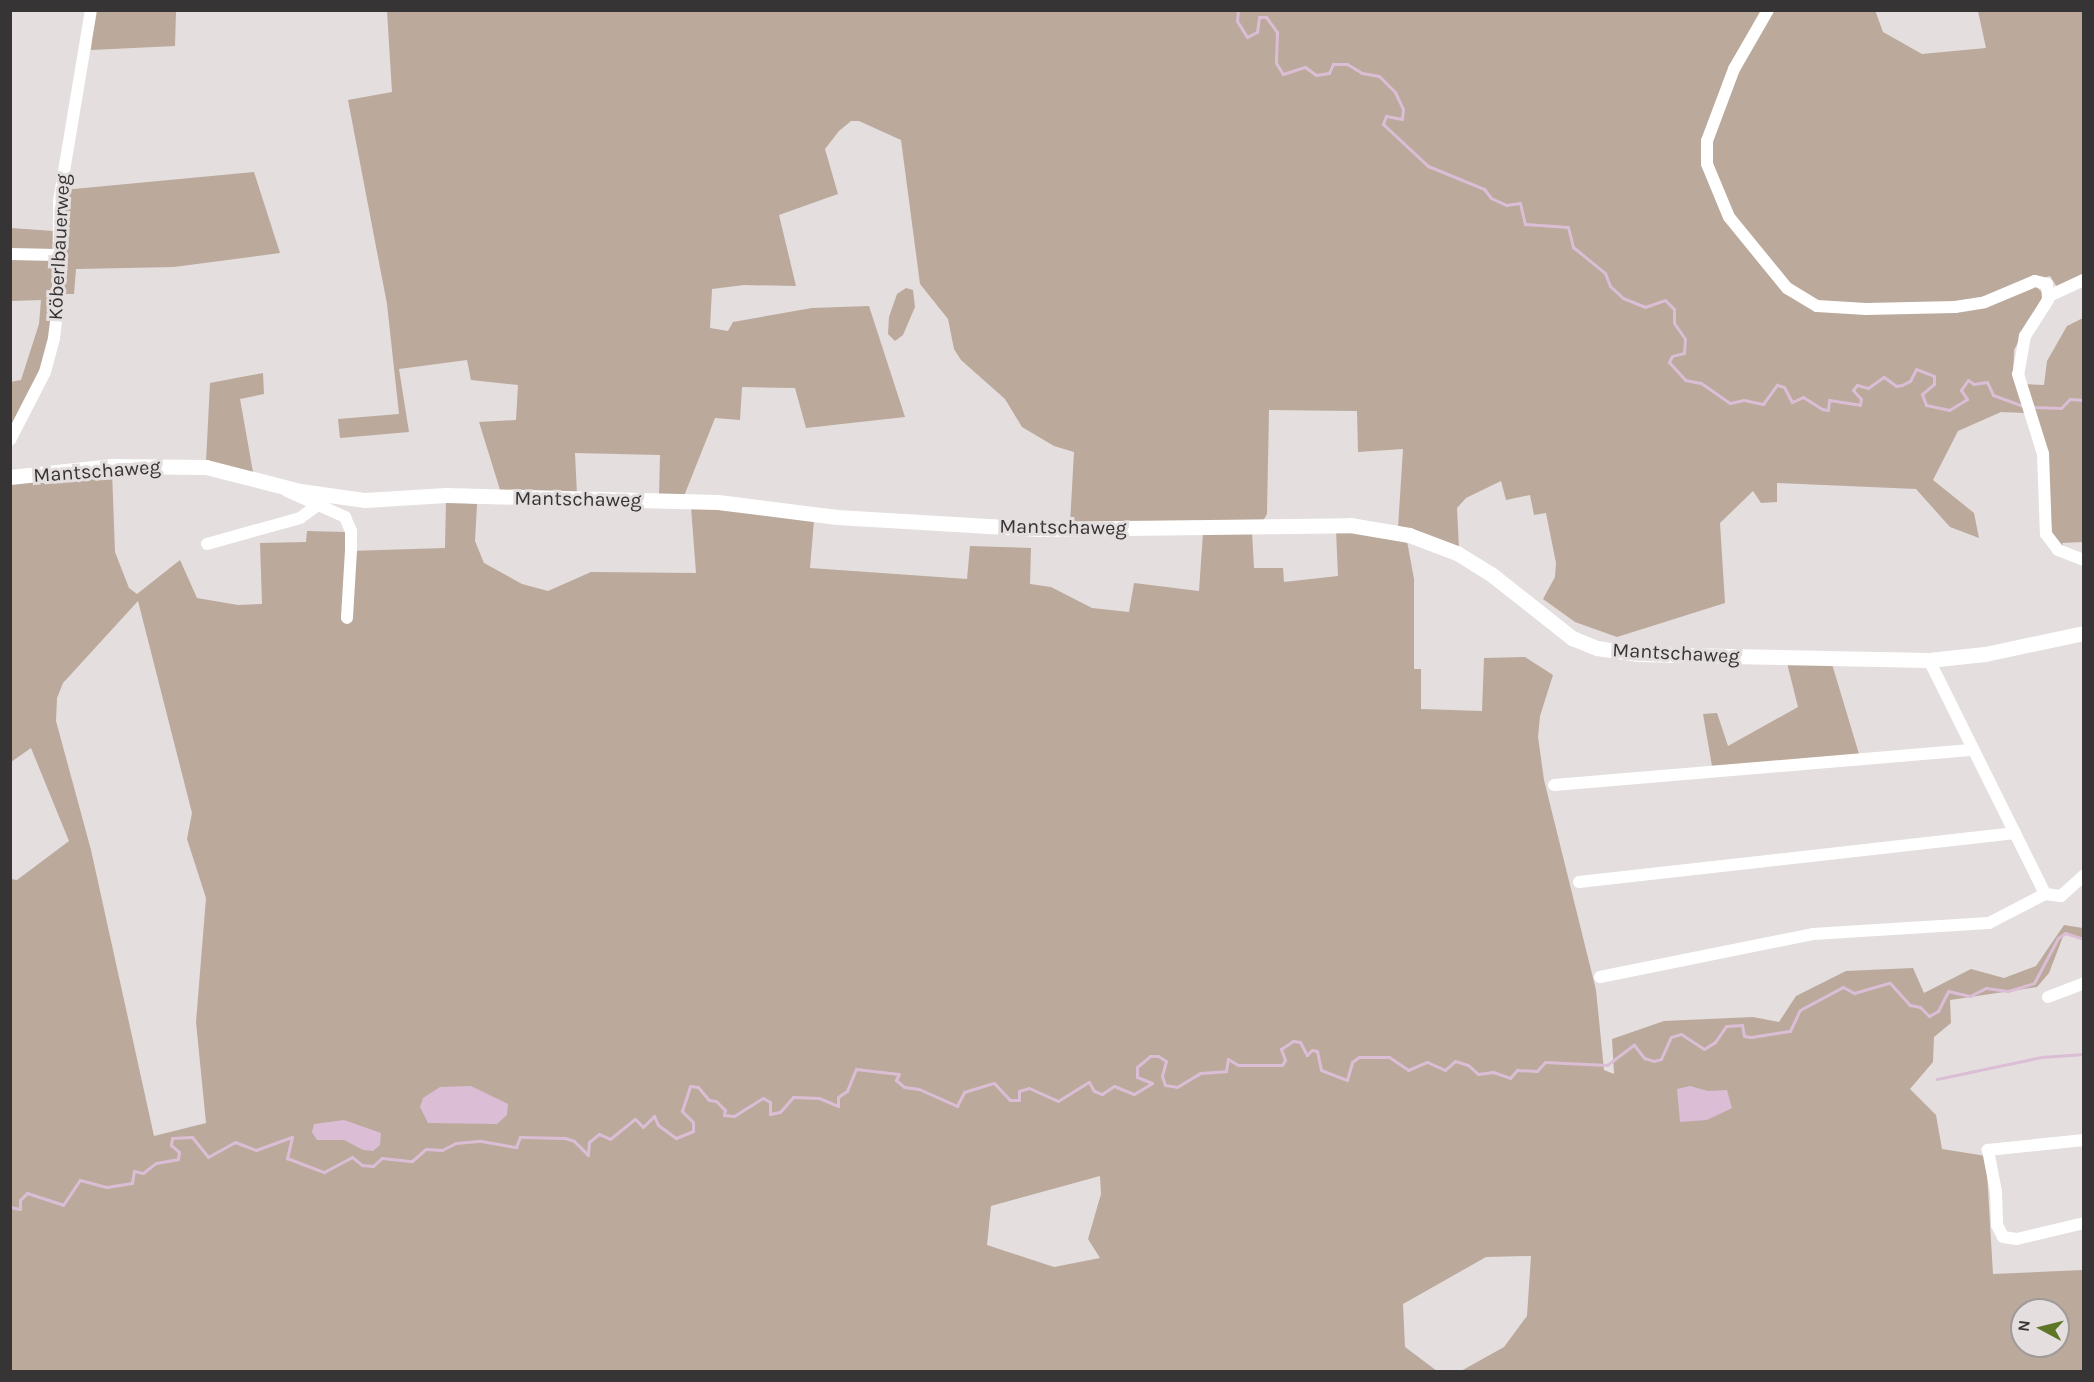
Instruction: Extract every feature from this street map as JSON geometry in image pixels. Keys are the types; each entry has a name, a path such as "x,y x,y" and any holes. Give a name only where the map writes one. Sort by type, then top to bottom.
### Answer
{"street":[{"name":"Köberlbauerweg","path":"10,440 48,361 58,305 57,255 61,180 91,10"},
{"path":"1768,10 1734,69 1707,141 1707,158 1713,184 1729,217 1787,288 1808,303 1841,309 1975,304 2039,281 2047,284 2049,296"},
{"path":"10,254 57,255"},
{"path":"2084,280 2049,296 2029,328 2019,355 2018,374 2045,462 2046,534 2058,550 2084,560"},
{"name":"Mantschaweg","path":"10,477 76,468 196,466 227,470 300,491 364,500 446,495 717,502 837,517 1038,529 1350,525 1409,535 1457,553 1491,574 1561,632 1597,648 1671,655 1929,660 1985,654 2084,633"},
{"path":"270,482 315,507 335,510 345,517 351,531 347,618"},
{"path":"335,510 364,500"},
{"path":"207,544 300,518 315,507"},
{"path":"1929,660 2045,894"},
{"path":"1554,785 1974,750"},
{"path":"1579,882 2015,833"},
{"path":"1599,977 1813,934 1989,923 2045,894 2061,896 2084,875"},
{"path":"2048,997 2084,982"},
{"path":"2084,1140 1988,1150 1996,1192 1996,1225 2003,1237 2017,1239 2084,1223"}],"shaded area":[{"path":"1875,10 1883,32 1922,54 1986,48 1978,11 2083,11 2083,274 2057,287 2050,276 1993,293 2034,285 2044,294 2014,350 2013,378 2025,413 2001,412 1958,431 1933,480 1974,513 1979,538 1950,527 1916,489 1777,483 1777,502 1761,503 1753,491 1720,523 1725,603 1617,637 1575,622 1543,599 1555,577 1556,563 1546,513 1534,515 1530,495 1506,500 1501,481 1466,498 1457,508 1459,549 1398,528 1403,449 1358,452 1357,411 1269,410 1267,514 1263,521 1070,524 1074,452 1054,446 1022,427 1005,399 961,360 954,349 948,319 920,284 901,140 859,121 851,121 839,131 825,149 838,194 779,215 796,286 744,285 712,289 710,328 728,331 733,322 812,308 869,306 905,417 806,428 795,388 742,387 740,420 715,418 684,496 659,496 660,455 575,453 577,495 501,493 479,422 516,420 518,385 471,380 467,360 399,369 409,432 340,438 338,419 399,414 387,304 348,100 392,92 387,11"},
{"path":"94,11 176,11 175,46 91,50"},
{"path":"254,172 280,253 174,267 76,269 74,294 64,294 63,190"},
{"path":"11,228 53,231 56,289 45,361 11,433 10,382 21,380 39,324 41,300 11,301"},
{"path":"906,288 913,290 915,307 903,335 895,341 888,334 889,317 897,294"},
{"path":"2083,318 2083,542 2062,543 2064,549 2052,536 2048,485 2023,384 2044,385 2047,361 2067,326"},
{"path":"263,373 264,394 240,399 253,472 206,462 210,383"},
{"path":"112,471 115,552 129,588 137,594 180,560 197,598 238,605 262,604 260,543 306,542 307,531 345,532 349,551 445,548 446,501 477,504 475,541 484,563 522,584 548,591 591,572 696,573 691,507 712,506 814,520 810,568 967,579 970,546 1031,548 1030,584 1051,587 1092,608 1129,612 1134,583 1199,591 1203,533 1252,532 1254,568 1283,568 1284,582 1338,576 1336,530 1407,541 1414,579 1414,669 1421,669 1421,709 1482,711 1484,658 1525,657 1553,675 1540,716 1538,737 1544,780 1596,990 1604,1070 1614,1074 1612,1039 1664,1021 1753,1017 1779,1022 1796,996 1846,971 1913,968 1924,993 1971,969 2004,978 2036,966 2064,925 2083,928 2083,938 2064,934 2049,973 2037,987 1950,1000 1951,1023 1934,1037 1933,1062 1910,1089 1936,1115 1942,1149 1986,1156 1993,1274 2083,1270 2083,1371 1461,1371 1504,1347 1527,1316 1531,1256 1486,1257 1403,1304 1405,1347 1437,1371 11,1371 11,879 17,880 69,841 31,748 11,762 10,481","holes":["138,601 192,813 187,839 206,898 196,1022 206,1123 154,1136 91,850 56,721 57,698 63,683","1100,1176 1101,1194 1088,1239 1100,1258 1054,1267 987,1245 991,1206"]},
{"path":"1787,663 1832,664 1859,754 1716,769 1712,766 1703,714 1717,713 1728,746 1798,707"},
{"path":"471,1086 508,1104 507,1115 497,1124 428,1123 420,1107 423,1098 440,1087"},
{"path":"1690,1086 1708,1091 1727,1090 1732,1108 1707,1120 1680,1122 1677,1089"},
{"path":"344,1120 381,1133 380,1145 373,1151 363,1150 344,1140 317,1140 312,1132 314,1124"}],"waterway":[{"path":"1238,10 1237,21 1247,37 1257,32 1259,17 1266,17 1277,32 1276,63 1283,74 1305,67 1316,75 1329,73 1333,64 1347,64 1362,73 1379,76 1395,92 1403,109 1402,119 1386,116 1383,124 1428,166 1484,189 1491,198 1506,205 1520,203 1525,224 1568,227 1573,247 1605,273 1610,286 1623,298 1645,307 1665,300 1674,309 1674,323 1685,339 1684,353 1672,356 1669,362 1685,380 1701,383 1730,403 1744,400 1763,404 1777,385 1784,387 1792,402 1803,397 1822,409 1828,410 1829,400 1860,405 1861,399 1853,390 1857,385 1868,388 1884,377 1896,386 1902,385 1910,381 1916,369 1934,376 1934,384 1922,394 1926,405 1949,410 1967,399 1961,390 1968,380 1974,384 1987,382 1993,395 2024,406"},
{"path":"2031,407 2061,408 2070,399 2084,400"},
{"path":"10,1207 20,1209 20,1200 27,1193 63,1205 80,1180 107,1187 132,1183 134,1171 143,1173 156,1163 178,1159 179,1152 171,1145 172,1138 192,1137 208,1157 235,1142 256,1150 292,1137 287,1158 324,1172 352,1157 362,1165 373,1166 382,1158 412,1161 426,1149 442,1150 456,1143 481,1141 516,1147 520,1137 565,1138 574,1141 588,1155 589,1142 599,1134 610,1139 635,1119 643,1127 654,1116 658,1125 676,1138 693,1131 693,1122 682,1111 690,1086 698,1087 709,1100 716,1101 725,1110 724,1115 734,1116 763,1098 770,1102 770,1114 780,1112 793,1097 819,1098 838,1106 838,1097 847,1091 856,1069 899,1074 896,1080 904,1087 919,1089 957,1106 964,1092 994,1083 1010,1100 1019,1100 1019,1091 1029,1088 1058,1101 1089,1082 1094,1091 1102,1094 1114,1086 1134,1094 1152,1083 1137,1077 1137,1067 1150,1056 1158,1056 1166,1061 1162,1076 1165,1085 1177,1087 1200,1073 1226,1071 1228,1059 1238,1065 1282,1065 1285,1060 1281,1049 1293,1041 1300,1042 1307,1055 1312,1050 1317,1051 1321,1070 1347,1080 1352,1062 1359,1057 1389,1057 1408,1070 1427,1062 1445,1070 1455,1061 1468,1065 1478,1074 1493,1072 1510,1078 1517,1070 1537,1071 1545,1062 1607,1065 1634,1045 1644,1058 1654,1061 1661,1059 1671,1037 1681,1034 1704,1049 1715,1042 1726,1026 1742,1025 1744,1036 1751,1037 1790,1031 1800,1010 1843,987 1854,993 1890,983 1910,1005 1920,1007 1929,1016 1938,1011 1948,991 1970,996 1986,988 2008,991 2034,983 2058,938 2065,933 2084,939"},
{"path":"1937,1079 2041,1057 2084,1054"}]}
